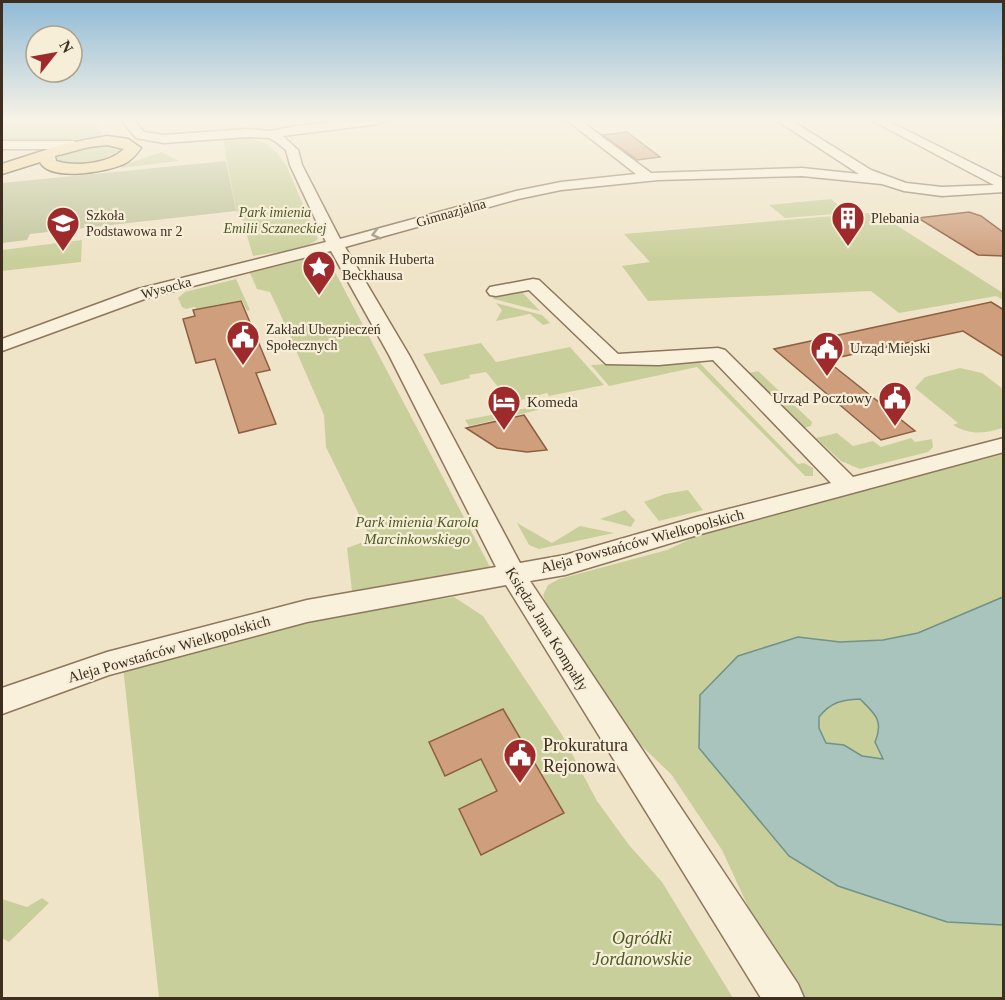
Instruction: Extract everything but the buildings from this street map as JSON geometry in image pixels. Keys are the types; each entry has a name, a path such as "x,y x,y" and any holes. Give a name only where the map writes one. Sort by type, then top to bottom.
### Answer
{"main road":[{"path":"2,176 72,168"}],"street":[{"name":"Księdza Jana Kompałły","path":"297,168 335,244 395,346 538,618 784,999"},
{"path":"636,168 648,177"},
{"path":"860,168 916,190 942,193 1004,186"},
{"path":"968,168 1004,186"},
{"name":"Gimnazjalna","path":"335,244 516,195 561,186 648,177 808,172 890,181"},
{"name":"Wysocka","path":"2,345 144,293 335,244"},
{"path":"496,291 532,284 613,360 718,354 849,487"},
{"name":"Aleja Powstańców Wielkopolskich","path":"2,701 107,664 307,610 565,565 697,526 1004,445"}],"green space":[{"path":"158,168 227,168 236,211 30,234 27,240 2,243 2,183"},
{"name":"Park imienia Emilii Sczaneckiej","path":"228,168 287,168 318,239 304,247 253,256 241,215 236,211"},
{"path":"831,199 848,213 785,218 769,205"},
{"path":"868,213 876,217 882,216 1003,293 1003,300 996,296 899,313 871,291 648,301 622,266 650,262 624,234"},
{"path":"82,240 81,262 2,271 2,250"},
{"name":"Park imienia Karola Marcinkowskiego","path":"314,257 333,268 490,567 352,591 347,548 366,541 370,537 326,447 324,415 278,309 270,292 257,289 250,273"},
{"path":"236,279 250,310 247,311 242,300 186,309 182,307 178,298 185,292"},
{"path":"521,291 540,311 492,297"},
{"path":"496,303 542,315 550,323 543,325 530,314 496,321 502,310"},
{"path":"481,343 496,362 570,347 604,385 549,396 547,393 517,401 514,396 507,398 486,372 469,375 470,378 441,385 423,354"},
{"path":"697,360 798,464 804,463 813,468 813,476 805,476 697,367 609,386 591,365"},
{"path":"960,368 982,373 1003,389 1003,428 978,432 966,431 953,425 958,423 915,388 925,377"},
{"path":"758,371 812,422 811,426 800,429 748,373"},
{"path":"537,406 538,410 469,426 465,420"},
{"path":"837,433 853,446 873,441 881,447 911,438 915,442 932,439 933,447 928,452 860,469 841,461 816,438"},
{"path":"1003,454 1003,998 805,998 757,926 722,850 671,774 630,735 547,606 543,595 548,585 559,579 667,550 703,533"},
{"path":"688,490 703,510 659,521 644,502 665,494"},
{"path":"625,510 635,520 631,527 600,519"},
{"path":"517,523 552,543 580,526 614,533 539,549 529,545"},
{"name":"Ogródki Jordanowskie","path":"454,597 483,616 561,733 597,801 629,845 662,882 733,998 159,998 123,667 311,618"},
{"path":"42,898 49,903 9,942 2,938 2,899 27,907"}],"water":[{"path":"1003,597 1003,925 947,922 838,886 789,856 699,748 700,695 738,656 798,637 840,642 883,640 918,633","holes":["860,699 874,713 878,723 875,742 883,759 862,756 844,745 826,743 819,728 819,717 832,705 842,701"]}],"place":[{"name":"Plebania","path":"848,247"},
{"name":"Szkoła Podstawowa nr 2","path":"63,252"},
{"name":"Pomnik Huberta Beckhausa","path":"319,296"},
{"name":"Zakład Ubezpieczeń Społecznych","path":"243,366"},
{"name":"Urząd Miejski","path":"827,377"},
{"name":"Urząd Pocztowy","path":"895,427"},
{"name":"Komeda","path":"504,431"},
{"name":"Prokuratura Rejonowa","path":"520,784"}]}
